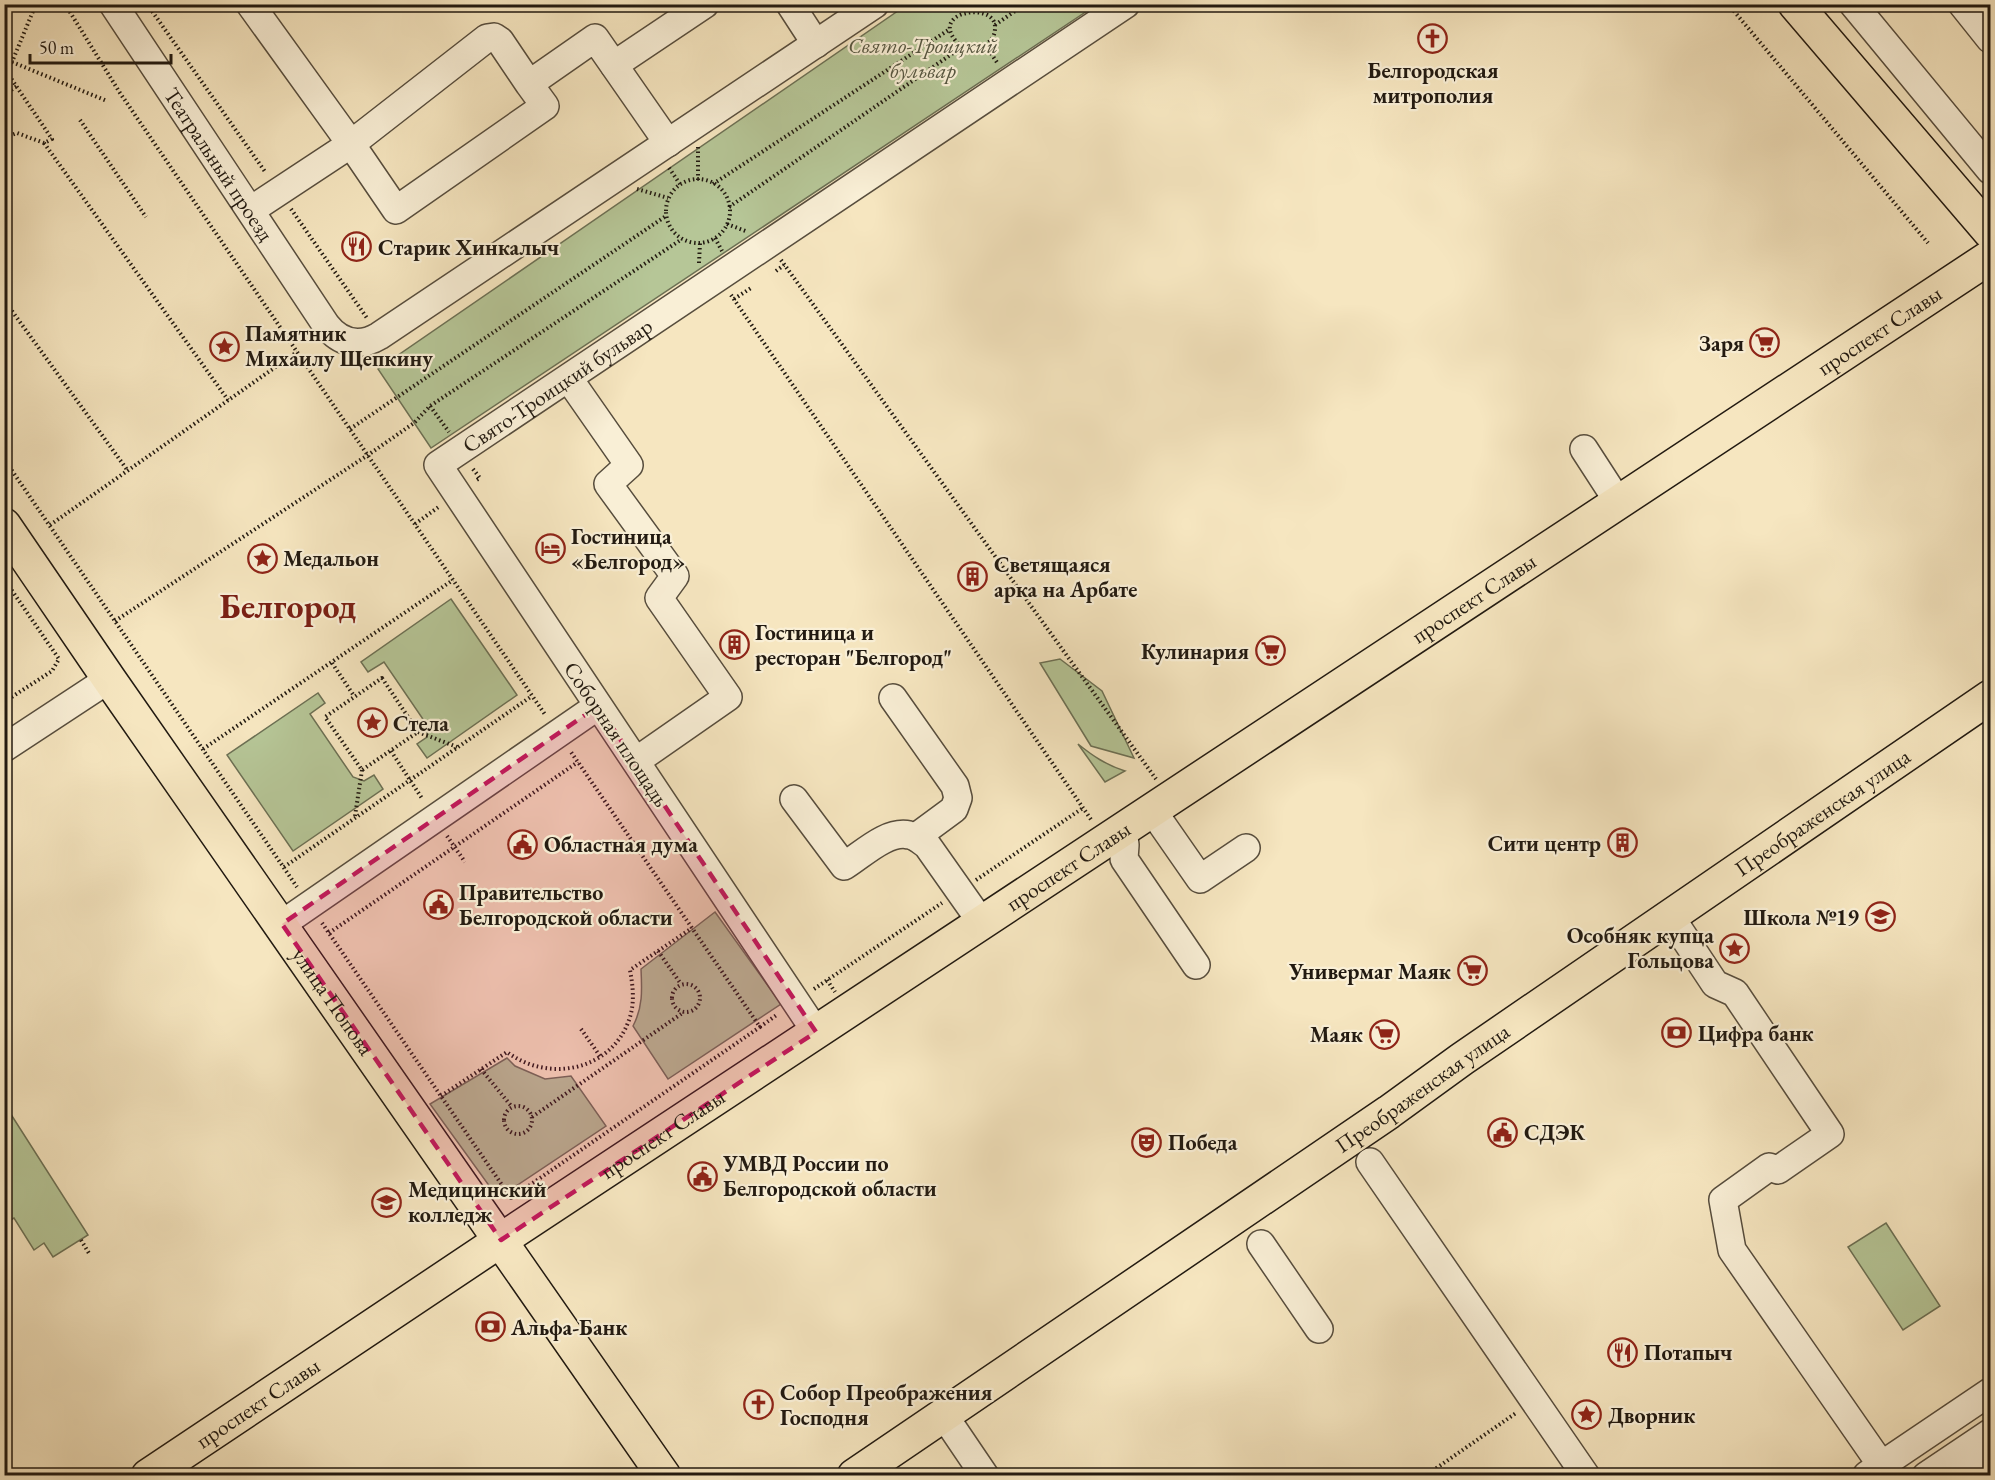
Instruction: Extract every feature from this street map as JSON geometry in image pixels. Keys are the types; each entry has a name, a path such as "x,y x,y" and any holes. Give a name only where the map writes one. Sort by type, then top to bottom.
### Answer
{"main road":[{"path":"1795,4 1990,232"},
{"name":"проспект Славы","path":"148,1476 501,1240 1990,257"},
{"name":"улица Попова","path":"4,525 664,1476"},
{"name":"Преображенская улица","path":"854,1476 1389,1112 1472,1052 1990,697"}],"street":[{"path":"250,4 351,144 396,210 545,106 500,41 494,37 488,38 351,144 251,210"},
{"path":"614,65 705,4"},
{"path":"790,4 816,44"},
{"path":"374,328 668,143 816,44 839,14 875,4"},
{"name":"Свято-Троицкий бульвар","path":"438,465 719,277 778,253 1126,4"},
{"path":"1853,4 1990,170"},
{"path":"1962,4 1990,39"},
{"name":"Театральный проезд","path":"122,8 333,334 342,340 362,343 374,328"},
{"path":"529,84 595,38 668,143"},
{"path":"568,379 629,465 608,484 675,576 659,598 728,697 636,761"},
{"path":"1584,449 1619,503"},
{"name":"Соборная площадь","path":"438,465 816,1032"},
{"path":"4,748 109,679"},
{"path":"893,698 958,793 957,804 951,812 916,837"},
{"path":"282,924 598,706"},
{"path":"794,799 844,866 885,839 900,834 916,837 927,845 982,923"},
{"path":"1161,804 1200,879 1246,848"},
{"path":"1114,836 1125,845 1124,859 1196,965"},
{"path":"1670,916 1715,984 1735,993 1830,1134 1778,1170 1769,1167 1723,1200 1732,1250 1874,1471 1990,1392"},
{"path":"1370,1162 1586,1476"},
{"path":"1261,1245 1319,1329"},
{"path":"943,1414 985,1476"},
{"path":"1926,1476 1990,1433"},
{"path":"1968,1476 1990,1461"}],"path":[{"path":"36,4 12,62 5,68 52,139 44,143"},
{"path":"65,4 120,93 760,1028"},
{"path":"147,4 374,328"},
{"path":"995,25 1025,4"},
{"path":"1728,4 1928,243"},
{"path":"960,8 952,17 950,29 954,40 962,47 974,50 986,46 993,36 995,25 991,14 981,6"},
{"path":"713,184 950,29"},
{"path":"729,207 962,47"},
{"path":"12,62 107,101"},
{"path":"4,94 17,86"},
{"path":"80,120 146,217"},
{"path":"4,138 17,133 44,143 228,400"},
{"path":"698,180 713,184 721,190 729,207 727,224 715,238 700,243 690,243 674,233 666,216 668,198 680,184 698,180"},
{"path":"350,429 666,216"},
{"path":"115,621 368,455 414,423 430,406 682,239"},
{"path":"776,271 778,253"},
{"path":"778,253 1161,804"},
{"path":"719,277 1083,808 1114,836"},
{"path":"734,299 751,288"},
{"path":"4,300 128,471"},
{"path":"50,525 297,352"},
{"path":"4,459 511,1198"},
{"path":"4,579 59,659 52,671 4,702"},
{"path":"203,749 453,580"},
{"path":"332,663 354,696"},
{"path":"355,817 362,770 325,717 354,696 382,678 418,732 457,747"},
{"path":"284,867 532,696"},
{"path":"362,770 418,732"},
{"path":"329,933 578,762"},
{"path":"504,1198 511,1198 796,1001 1083,808"},
{"path":"454,847 465,862"},
{"path":"441,1096 507,1052 530,1065 549,1070 568,1070 590,1063 609,1050 629,1021 633,1004 630,970 692,928"},
{"path":"532,1117 684,1012 697,1008 700,994 694,986 681,984 658,951"},
{"path":"681,984 673,991 672,1000 676,1008 684,1012"},
{"path":"581,1029 600,1056"},
{"path":"482,1069 512,1107"},
{"path":"512,1107 526,1108 532,1117 531,1127 525,1133 516,1135 505,1126 504,1118 512,1107"},
{"path":"81,1240 90,1255"},
{"path":"1425,1476 1534,1401"}],"highlighted area":[{"path":"598,706 816,1032 501,1240 282,924"}],"green space":[{"name":"Свято-Троицкий бульвар","path":"908,4 1096,5 431,448 378,369"},
{"path":"451,599 517,695 427,758 417,744 427,737 427,725 384,662 368,672 361,662"},
{"path":"1060,659 1102,691 1134,758 1091,746 1040,663"},
{"path":"318,693 325,703 310,714 353,777 364,781 374,775 383,789 293,851 227,755"},
{"path":"1078,744 1100,760 1125,771 1105,782"},
{"path":"715,912 781,1004 668,1079 633,1026 642,991 641,969"},
{"path":"507,1058 515,1066 545,1079 571,1076 606,1126 498,1198 430,1104"},
{"path":"5,1105 88,1235 53,1257 44,1243 34,1250 14,1218 7,1222 5,1218"},
{"path":"1886,1223 1940,1306 1903,1330 1848,1247"}],"place":[{"name":"Белгородская митрополия","path":"1433,38"},
{"name":"Старик Хинкалыч","path":"357,247"},
{"name":"Заря","path":"1765,343"},
{"name":"Памятник Михаилу Щепкину","path":"224,346"},
{"name":"Гостиница «Белгород»","path":"550,549"},
{"name":"Медальон","path":"262,558"},
{"name":"Светящаяся арка на Арбате","path":"973,577"},
{"name":"Гостиница и ресторан \"Белгород\"","path":"734,645"},
{"name":"Кулинария","path":"1270,651"},
{"name":"Стела","path":"372,723"},
{"name":"Сити центр","path":"1622,843"},
{"name":"Областная дума","path":"523,844"},
{"name":"Правительство Белгородской области","path":"438,905"},
{"name":"Школа №19","path":"1880,917"},
{"name":"Особняк купца Гольцова","path":"1735,948"},
{"name":"Универмаг Маяк","path":"1472,971"},
{"name":"Цифра банк","path":"1677,1033"},
{"name":"Маяк","path":"1384,1034"},
{"name":"СДЭК","path":"1503,1132"},
{"name":"Победа","path":"1147,1142"},
{"name":"УМВД России по Белгородской области","path":"702,1176"},
{"name":"Медицинский колледж","path":"387,1202"},
{"name":"Альфа-Банк","path":"490,1327"},
{"name":"Потапыч","path":"1623,1352"},
{"name":"Собор Преображения Господня","path":"759,1405"},
{"name":"Дворник","path":"1587,1415"}],"district":[{"name":"Белгород","path":"288,606"}]}
